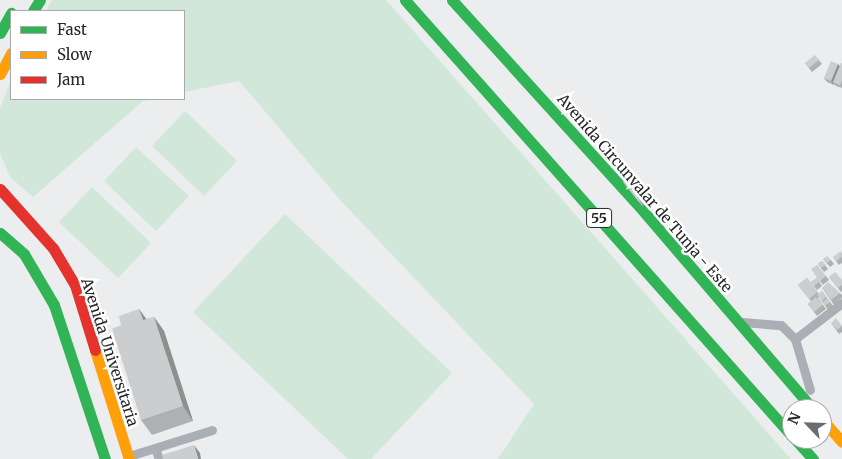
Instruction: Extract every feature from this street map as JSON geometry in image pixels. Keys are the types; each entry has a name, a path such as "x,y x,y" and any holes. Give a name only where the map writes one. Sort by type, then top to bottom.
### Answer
{"main road":[{"name":"55","path":"405,0 782,425"},
{"name":"Avenida Circunvalar de Tunja - Este","path":"452,0 804,399"},
{"path":"0,33 10,16"},
{"path":"0,74 10,55"},
{"name":"Avenida Universitaria","path":"0,189 53,248 75,285 129,458"},
{"path":"0,233 24,254 54,304 105,459"},
{"path":"832,430 842,442"},
{"path":"804,449 813,459"}],"lane":[{"path":"795,339 842,303"},
{"path":"738,322 781,325 795,339 814,399"},
{"path":"129,458 212,430"},
{"path":"155,448 159,459"}],"green space":[{"path":"52,0 386,0 791,459 498,459 534,404 342,202 239,81 185,92 185,10 47,10"},
{"path":"10,82 10,100 148,100 143,101 33,197 10,177 0,153 0,109"},
{"path":"185,111 237,161 204,196 152,146"},
{"path":"136,147 189,196 156,231 104,181"},
{"path":"92,187 151,243 118,278 59,222"},
{"path":"285,214 452,373 371,459 348,459 193,312"}],"building":[{"path":"815,55 819,60 809,68 805,63"},
{"path":"831,61 838,64 831,81 824,78"},
{"path":"841,63 842,80 840,85 833,82"},
{"path":"628,177 645,197 639,202 623,182"},
{"path":"841,251 842,257 836,261 833,257"},
{"path":"827,256 831,260 827,263 823,259"},
{"path":"822,261 826,265 821,268 818,264"},
{"path":"817,265 826,276 820,281 811,269"},
{"path":"835,272 842,280 842,285 838,288 829,277"},
{"path":"807,278 818,292 809,299 798,285"},
{"path":"817,278 819,282 814,286 811,282"},
{"path":"828,282 840,293 831,300 822,288"},
{"path":"822,291 826,297 822,301 817,295"},
{"path":"816,297 823,305 814,312 808,304"},
{"path":"827,298 830,302 825,306 823,302"},
{"path":"139,309 143,320 154,317 183,406 141,420 112,329 121,325 119,316"},
{"path":"836,318 842,326 837,330 831,323"},
{"path":"194,445 198,459 163,459 162,455"}],"traffic: fast":[{"path":"34,10 40,0"},
{"path":"405,0 782,425"},
{"path":"452,0 644,212 804,399"},
{"path":"0,33 10,15"},
{"path":"0,233 24,254 54,305 105,459"},
{"path":"804,449 813,459"}],"traffic: slow":[{"path":"0,74 10,55"},
{"path":"95,350 129,459"},
{"path":"832,430 842,442"}],"traffic: jam":[{"path":"0,189 53,248 75,285 95,350"}]}
